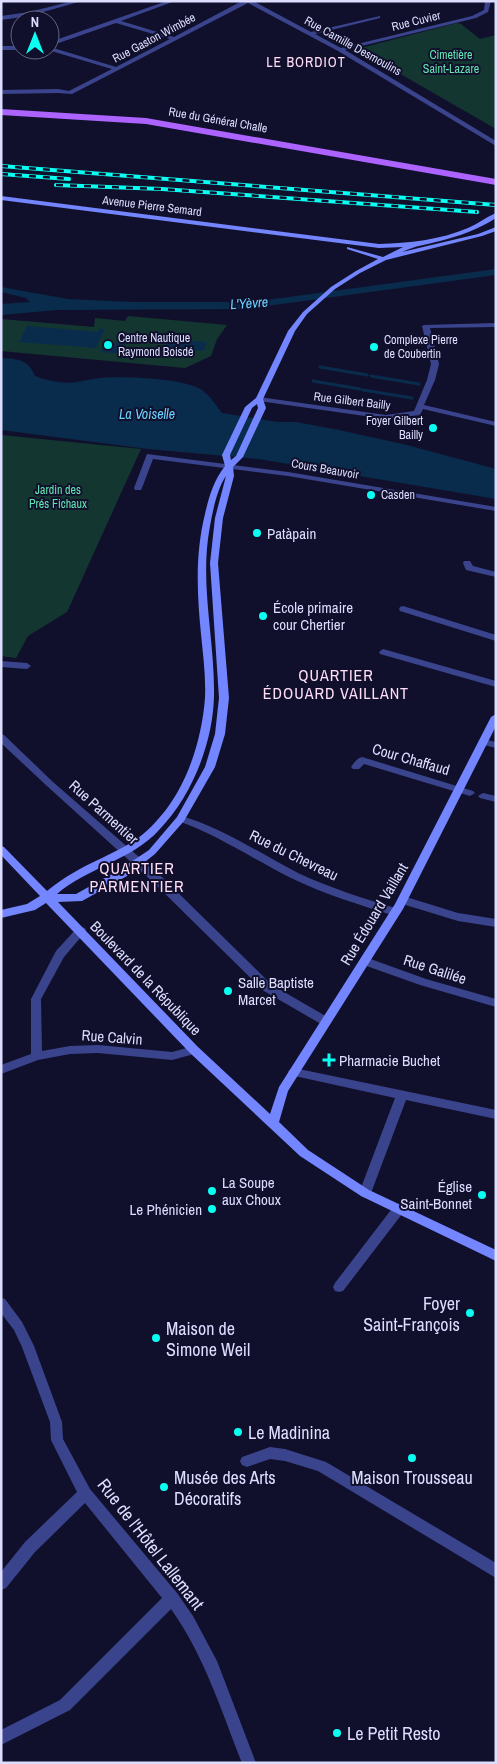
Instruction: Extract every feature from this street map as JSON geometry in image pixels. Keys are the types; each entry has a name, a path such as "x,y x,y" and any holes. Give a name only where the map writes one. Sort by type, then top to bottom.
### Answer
{"main road":[{"name":"Rue du Général Challe","path":"1,112 146,121 496,183"},
{"name":"Avenue Pierre Semard","path":"1,198 378,246 414,244 464,232 496,215"},
{"path":"384,259 480,235 496,229"},
{"name":"Avenue Pierre Semard","path":"299,237 352,249 384,259"},
{"path":"47,898 78,898 138,863 152,852 181,819 210,767 222,725 224,691 214,563 219,518 230,476 226,455 248,407 259,399 292,331 305,313 333,288 358,272 414,244"},
{"path":"378,246 384,259"},
{"path":"1,914 30,907 47,898 65,883 144,838 166,816 196,762 206,724 210,697 203,613 202,548 213,494 220,476 239,457 262,408 259,399"},
{"name":"Rue Édouard Vaillant","path":"273,1123 284,1090 325,1021 365,961 402,900 496,717"},
{"name":"Boulevard de la République","path":"1,849 194,1050 304,1153 365,1193 496,1256"}],"street":[{"path":"1,18 24,15 80,1"},
{"path":"60,40 173,1"},
{"name":"Rue Camille Desmoulins","path":"248,1 340,50 496,144"},
{"name":"Rue Gaston Wimbée","path":"1,92 58,91 70,94 248,1"},
{"path":"489,3 496,6"},
{"name":"Rue Cuvier","path":"340,50 474,17 486,11 489,3"},
{"path":"310,34 378,17"},
{"path":"115,21 175,39"},
{"path":"60,52 118,69"},
{"path":"496,325 426,326 435,364 421,406 496,424"},
{"name":"Rue Gilbert Bailly","path":"259,399 386,417 417,413 421,406"},
{"name":"Cours Beauvoir","path":"138,488 150,456 229,466 496,509"},
{"path":"467,562 469,568 496,574"},
{"path":"403,609 496,638"},
{"path":"384,652 496,684"},
{"path":"1,664 27,666"},
{"name":"Rue Parmentier","path":"1,737 138,863 268,988 325,1021"},
{"path":"483,742 496,745"},
{"name":"Cour Chaffaud","path":"356,767 362,760 460,790"},
{"path":"460,790 470,793"},
{"path":"483,796 496,799"},
{"name":"Rue du Chevreau","path":"181,819 225,837 294,875 326,889 395,912"},
{"path":"402,900 458,917 496,923"},
{"path":"37,1056 36,1000 60,954 81,931"},
{"name":"Rue Galilée","path":"365,961 424,982 496,1003"},
{"name":"Rue Calvin","path":"1,1070 37,1056 70,1050 98,1049 172,1056 194,1050"},
{"path":"294,1072 496,1115"},
{"path":"365,1193 402,1095"},
{"path":"339,1287 398,1210"},
{"name":"Rue de l'Hôtel Lallemant","path":"1,1303 18,1326 28,1346 56,1422 57,1440 85,1493 172,1598 188,1621 212,1666 249,1763"},
{"path":"247,1461 270,1453 285,1455 321,1466 496,1571"},
{"path":"1,1583 30,1547 85,1493"},
{"path":"1,1738 66,1705 172,1598"}],"green space":[{"name":"Cimetière Saint-Lazare","path":"457,23 480,39 496,35 496,129 357,49"},
{"name":"Centre Nautique Raymond Boisdé","path":"128,316 227,325 217,339 211,356 185,368 1,351 1,319 94,327 95,318 125,321"},
{"name":"Jardin des Prés Fichaux","path":"1,435 141,449 67,612 28,636 16,658 1,656"}],"water":[{"name":"L'Yèvre","path":"496,269 496,275 245,309 57,310 1,315 1,304 30,302 26,298 1,292 1,287 68,299 132,302 253,302"},
{"path":"27,326 98,332 99,329 105,329 96,348 19,342"},
{"path":"169,339 207,342 204,351 165,347"},
{"path":"105,342 125,343 123,350 126,351 125,354 101,352"},
{"name":"La Voiselle","path":"1,358 22,361 29,366 35,376 56,382 72,383 99,378 122,377 167,380 181,383 202,390 222,413 278,422 296,422 339,430 407,445 496,469 496,499 259,459 148,449 1,430"}],"waterway":[{"path":"320,367 367,375"},
{"path":"371,376 419,384"},
{"path":"313,381 360,389"},
{"path":"363,390 412,398"}],"railway":[{"path":"1,166 496,205"},
{"path":"1,174 69,179"},
{"path":"56,185 162,189 477,212"}],"place":[{"name":"Centre Nautique Raymond Boisdé","path":"108,345"},
{"name":"Complexe Pierre de Coubertin","path":"374,347"},
{"name":"Foyer Gilbert Bailly","path":"433,428"},
{"name":"Casden","path":"371,495"},
{"name":"Patàpain","path":"257,533"},
{"name":"École primaire cour Chertier","path":"263,616"},
{"name":"Salle Baptiste Marcet","path":"228,991"},
{"name":"Pharmacie Buchet","path":"329,1060"},
{"name":"La Soupe aux Choux","path":"212,1191"},
{"name":"Église Saint-Bonnet","path":"482,1195"},
{"name":"Le Phénicien","path":"212,1209"},
{"name":"Foyer Saint-François","path":"470,1313"},
{"name":"Maison de Simone Weil","path":"156,1338"},
{"name":"Le Madinina","path":"238,1432"},
{"name":"Maison Trousseau","path":"412,1458"},
{"name":"Musée des Arts Décoratifs","path":"164,1487"},
{"name":"Le Petit Resto","path":"337,1733"}],"district":[{"name":"LE BORDIOT","path":"306,62"},
{"name":"QUARTIER ÉDOUARD VAILLANT","path":"336,684"},
{"name":"QUARTIER PARMENTIER","path":"137,877"}]}
